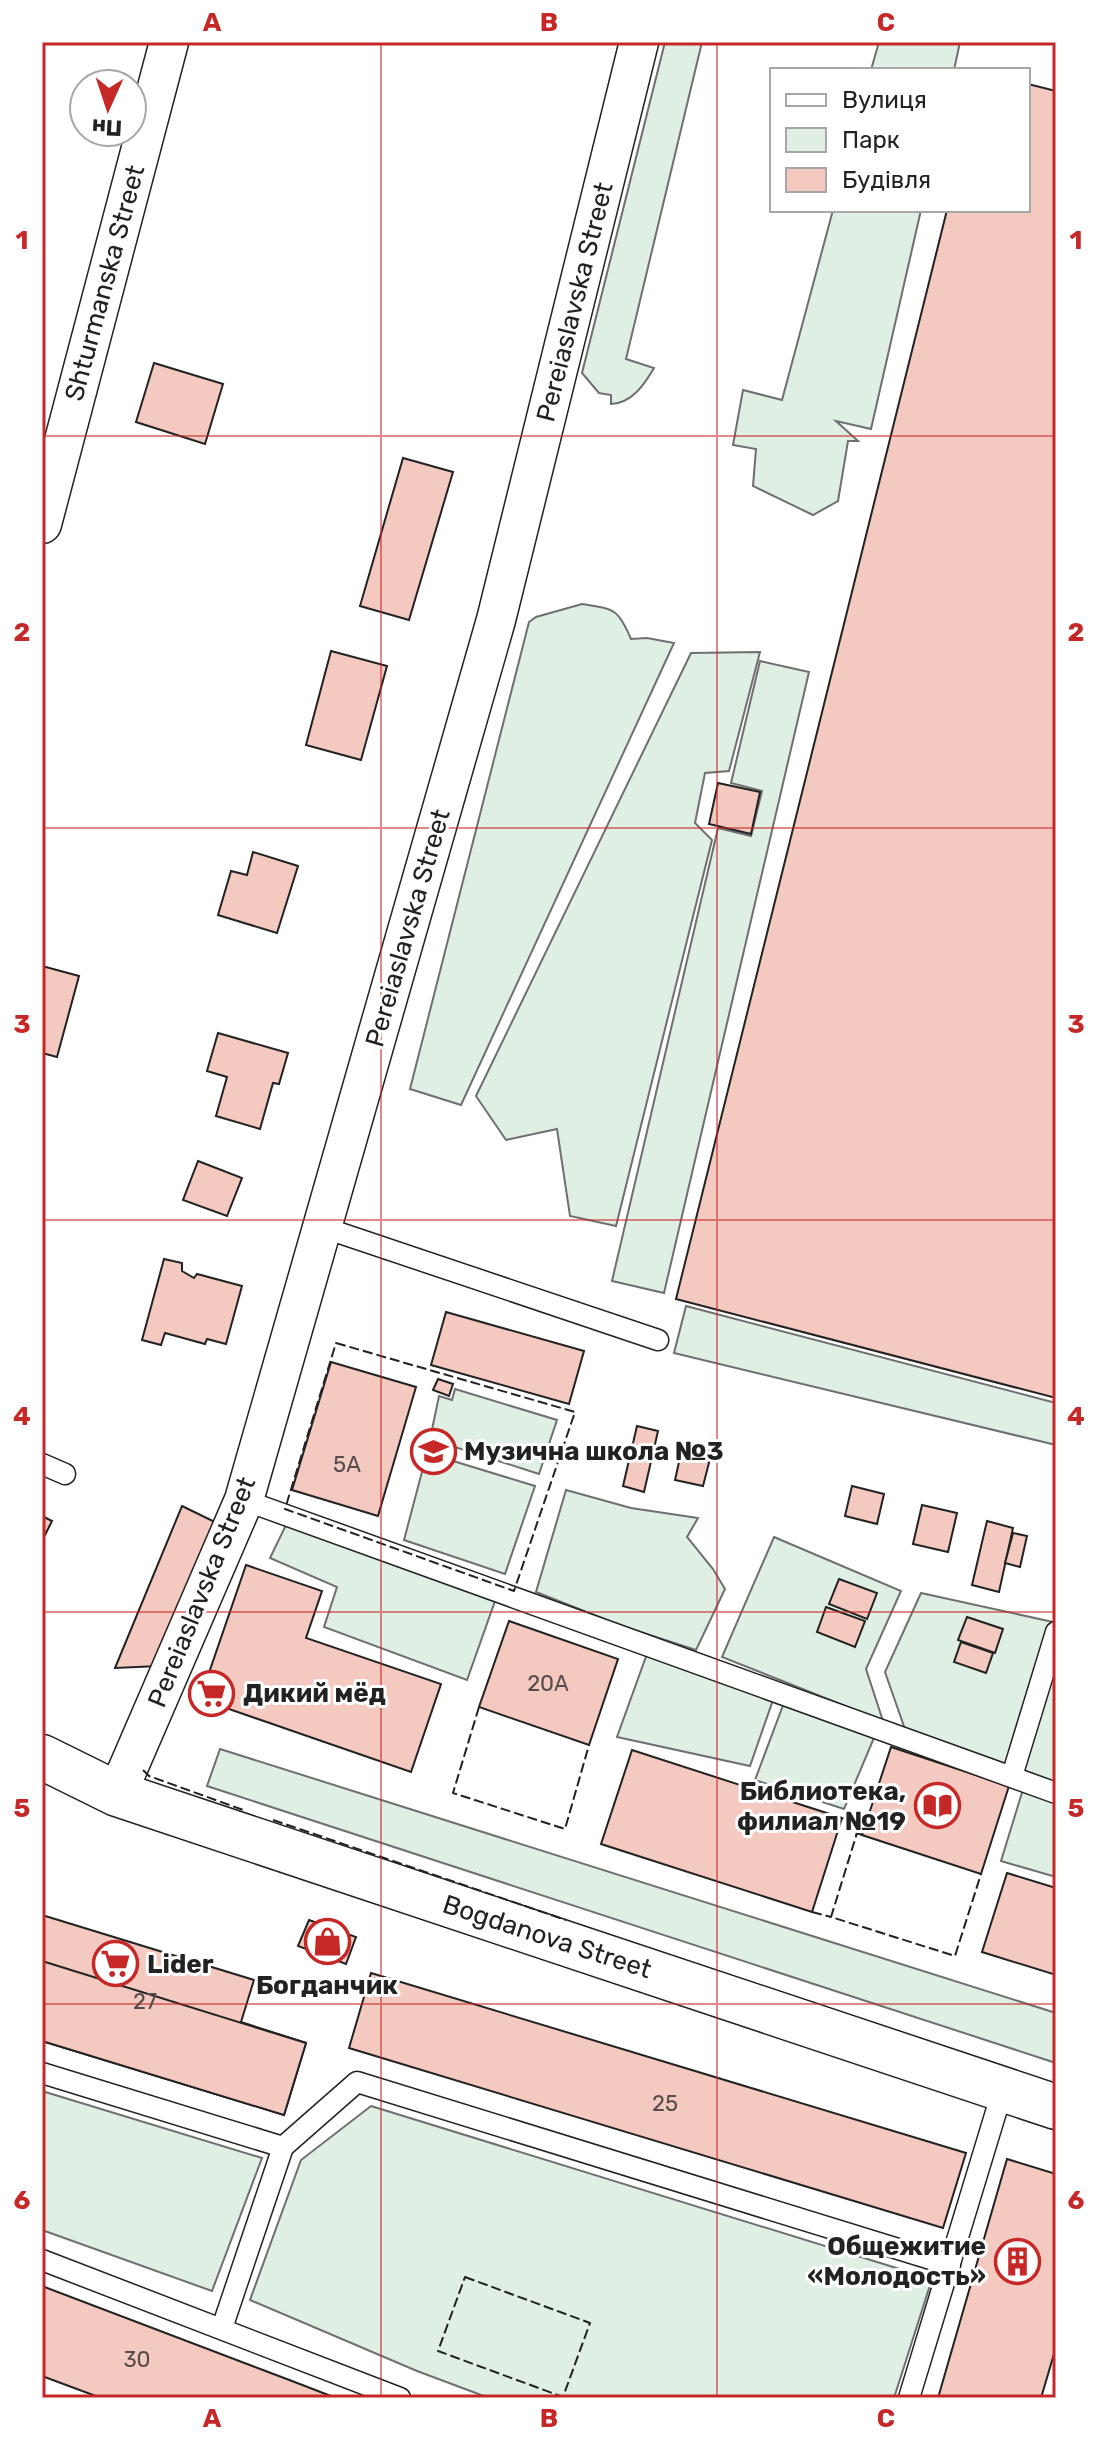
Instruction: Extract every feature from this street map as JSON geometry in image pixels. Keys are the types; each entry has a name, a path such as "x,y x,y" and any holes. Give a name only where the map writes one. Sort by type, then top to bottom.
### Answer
{"main road":[{"name":"Bogdanova Street","path":"42,1757 117,1794 1056,2107"}],"street":[{"name":"Shturmanska Street","path":"42,524 169,42"},
{"name":"Pereiaslavska Street","path":"117,1794 244,1500 496,620 639,42"}],"lane":[{"path":"322,1227 658,1340"},
{"path":"42,1464 65,1474"},
{"path":"244,1500 1056,1793"},
{"path":"1012,1776 1056,1632"},
{"path":"42,2073 283,2147"},
{"path":"222,2328 283,2147 357,2082 950,2265"},
{"path":"909,2398 1003,2089"},
{"path":"42,2260 400,2398"}],"green space":[{"path":"665,42 702,42 626,359 654,368 642,387 631,397 611,404 611,395 599,393 582,373"},
{"path":"879,42 960,42 954,68 872,68"},
{"path":"832,212 921,212 871,429 836,421 858,441 848,441 838,501 813,515 753,486 756,449 733,445 743,390 782,400"},
{"path":"582,604 614,612 631,639 647,638 674,643 461,1105 410,1089 529,622 536,617"},
{"path":"760,652 729,771 705,773 695,823 712,840 616,1226 570,1216 557,1129 506,1140 476,1096 691,653"},
{"path":"760,661 809,672 664,1293 612,1281 718,828 751,836 762,791 731,783"},
{"path":"686,1306 1056,1403 1056,1445 674,1353"},
{"path":"455,1389 557,1420 539,1474 430,1439 439,1396 452,1400"},
{"path":"427,1453 535,1486 505,1574 404,1540"},
{"path":"566,1490 631,1508 698,1518 687,1537 725,1589 696,1650 622,1626 536,1592"},
{"path":"287,1523 495,1601 467,1680 324,1627 337,1587 270,1558"},
{"path":"774,1537 901,1591 866,1669 883,1721 722,1657"},
{"path":"921,1593 1053,1622 1009,1769 906,1732 885,1672"},
{"path":"1056,1644 1056,1789 1016,1775"},
{"path":"648,1651 774,1697 750,1766 617,1737"},
{"path":"785,1700 876,1733 844,1809 755,1780"},
{"path":"220,1749 1056,2013 1056,2063 207,1786"},
{"path":"1024,1786 1056,1798 1056,1877 1001,1861"},
{"path":"42,2091 262,2158 212,2291 42,2230"},
{"path":"371,2106 932,2279 894,2398 489,2398 250,2300 301,2160"}],"building":[{"path":"1030,84 1056,91 1056,1398 676,1299 947,212 1030,212"},
{"path":"154,363 223,384 205,444 136,422"},
{"path":"403,458 453,472 409,620 360,606"},
{"path":"331,651 387,666 361,760 306,745"},
{"path":"718,783 760,792 751,834 709,824"},
{"path":"253,852 298,866 277,933 218,915 231,871 247,875"},
{"path":"42,966 79,976 57,1057 42,1053"},
{"path":"218,1033 288,1053 279,1084 273,1083 260,1129 216,1116 227,1077 207,1071"},
{"path":"198,1161 242,1178 227,1216 183,1200"},
{"path":"164,1259 182,1263 182,1271 194,1278 197,1274 242,1286 226,1344 207,1339 205,1344 165,1333 161,1345 142,1340"},
{"path":"446,1312 584,1351 569,1404 431,1365"},
{"path":"331,1362 416,1387 378,1516 292,1490"},
{"path":"438,1379 453,1384 449,1396 433,1390"},
{"path":"637,1426 658,1431 644,1492 623,1486"},
{"path":"683,1444 712,1451 703,1486 675,1480"},
{"path":"852,1486 884,1494 877,1524 845,1516"},
{"path":"922,1505 957,1513 948,1552 913,1544"},
{"path":"182,1506 217,1523 159,1666 115,1668"},
{"path":"42,1516 52,1521 42,1541"},
{"path":"987,1521 1013,1528 999,1592 972,1585"},
{"path":"1013,1533 1027,1536 1020,1567 1005,1563"},
{"path":"246,1565 322,1591 306,1638 441,1684 411,1772 200,1699"},
{"path":"839,1579 877,1593 867,1619 829,1604"},
{"path":"826,1607 865,1621 855,1647 817,1632"},
{"path":"967,1617 1003,1629 995,1653 958,1640"},
{"path":"509,1621 618,1659 589,1745 479,1707"},
{"path":"961,1642 993,1653 986,1673 954,1662"},
{"path":"891,1747 1009,1786 981,1874 862,1835"},
{"path":"632,1750 842,1818 812,1912 601,1844"},
{"path":"1007,1873 1056,1888 1056,1975 982,1952"},
{"path":"42,1915 254,1980 241,2022 306,2043 284,2115 42,2041"},
{"name":"Богданчик","path":"309,1920 356,1937 346,1964 298,1946"},
{"path":"42,1961 306,2043 284,2115 42,2041"},
{"path":"371,1973 966,2153 943,2228 349,2048"},
{"name":"Общежитие «Молодость»","path":"1007,2159 1056,2174 1056,2347 1041,2398 938,2398"},
{"path":"42,2286 336,2398 101,2398 42,2376"}],"fence":[{"path":"336,1343 575,1412 514,1591 285,1509 336,1343"},
{"path":"479,1707 453,1793 565,1829 589,1745"},
{"path":"143,1770 149,1776 246,1811"},
{"path":"842,1818 860,1823 856,1836"},
{"path":"273,1820 566,1920"},
{"path":"862,1835 857,1833 831,1917 955,1956 981,1874"},
{"path":"812,1912 831,1917"},
{"path":"465,2277 590,2323 563,2397 438,2351 465,2277"}],"place":[{"name":"Музична школа №3","path":"433,1451"},
{"name":"Дикий мёд","path":"212,1693"},
{"name":"Библиотека, филиал №19","path":"937,1806"},
{"name":"Богданчик","path":"327,1942"},
{"name":"Lider","path":"116,1964"},
{"name":"Общежитие «Молодость»","path":"1017,2261"}]}
